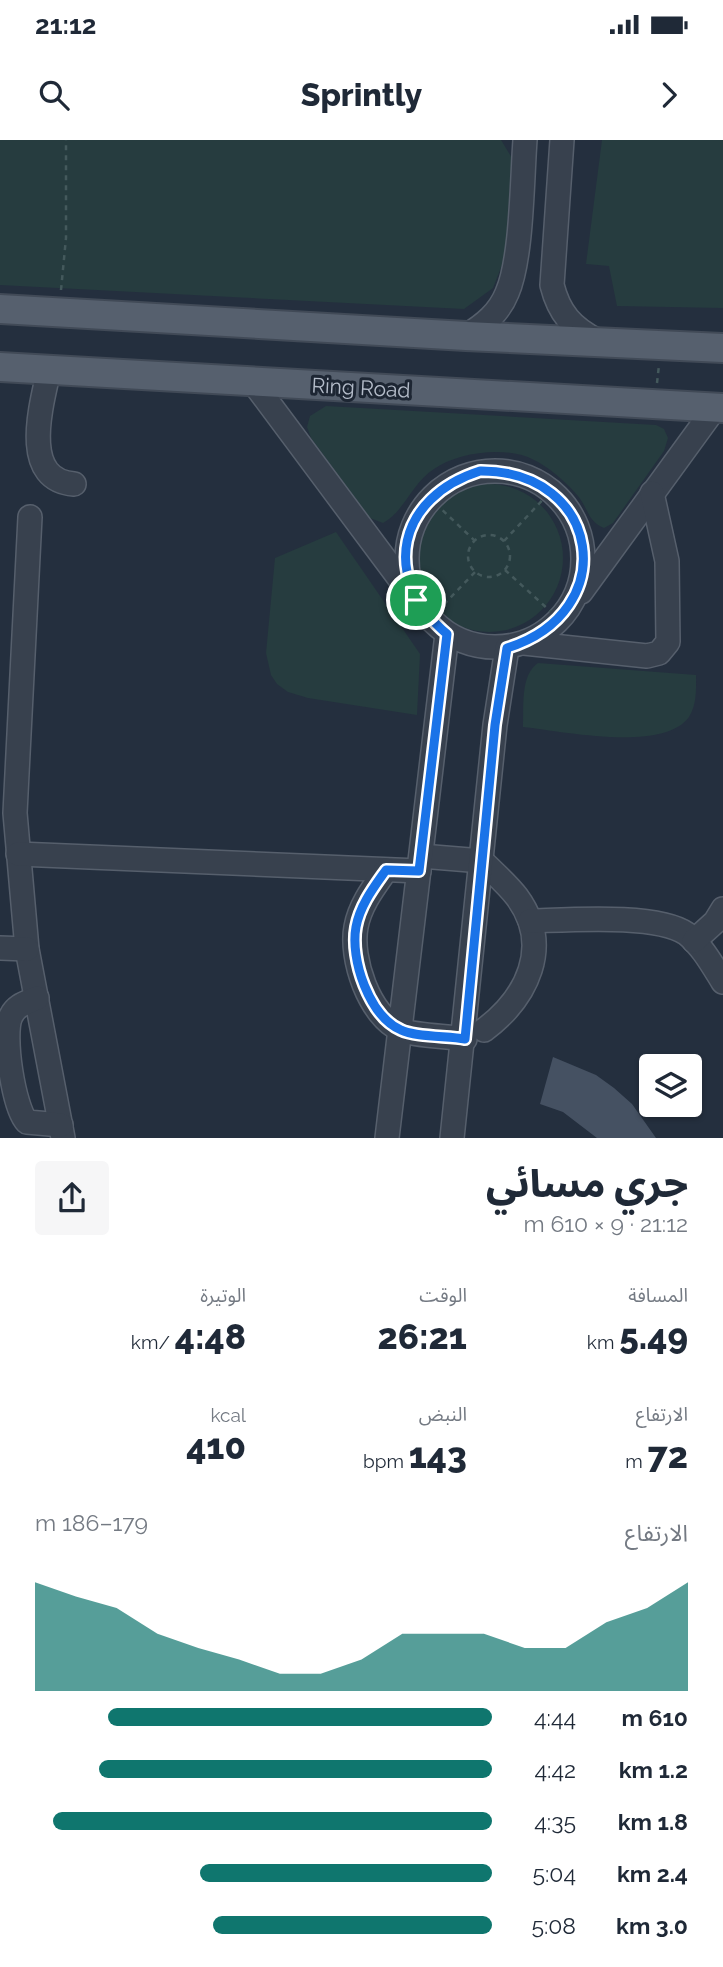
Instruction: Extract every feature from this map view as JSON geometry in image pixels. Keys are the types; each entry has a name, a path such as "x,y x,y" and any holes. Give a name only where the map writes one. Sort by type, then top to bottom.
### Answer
{"main road":[{"path":"0,309 466,337 723,348"},
{"name":"Ring Road","path":"0,367 719,408"}],"street":[{"path":"466,337 491,318 500,306 512,278 525,140"},
{"path":"562,140 552,285 557,303 581,332 598,341"},
{"path":"514,262 533,271 552,266"},
{"path":"49,370 40,422 41,464 54,479 74,484"},
{"path":"253,382 416,600 438,626 468,643 647,656 659,653 668,642 667,561 652,493"},
{"path":"515,645 543,634 564,614 652,493 719,408"},
{"path":"416,600 408,578 408,543 420,511 435,493 456,479 480,471 506,471 530,478 551,491 569,510 580,533 584,559 580,585 564,614"},
{"path":"30,517 15,813 27,949 37,998 62,1131 27,1122 17,1107 7,1035 9,1018 16,1007 37,998"},
{"path":"387,1138 420,864 438,626"},
{"path":"452,1138 474,1034 482,861 495,725 515,645"},
{"path":"18,854 386,870 420,864 482,861 517,897 530,921 534,949 529,974 519,996 504,1015 474,1034 401,1030 383,1015 365,989 356,957 356,927 367,897 386,870"},
{"path":"694,941 715,922 723,909"},
{"path":"530,921 643,922 678,930 694,941 723,982"},
{"path":"0,948 27,949"}],"path":[{"path":"59,313 65,238 66,140"},
{"path":"661,344 657,386 665,386"},
{"path":"504,541 551,491"},
{"path":"435,493 437,505 475,541"},
{"path":"492,535 504,541 510,554 505,570 491,578 475,572 467,556 475,541 492,535"},
{"path":"505,570 564,614"},
{"path":"438,626 475,572"}],"green space":[{"path":"0,140 501,140 512,158 505,257 493,288 464,309 0,285"},
{"path":"602,140 723,140 723,308 617,306 609,266 586,264"},
{"path":"326,406 656,425 664,429 668,438 664,451 613,523 604,528 591,518 574,491 557,475 532,459 495,452 456,458 434,469 426,475 397,512 383,523 370,518 311,438 307,427 310,416"},
{"path":"489,484 517,490 541,506 557,530 563,558 557,586 541,610 517,626 489,632 461,626 437,610 421,586 415,558 421,530 437,506 461,490"},
{"path":"336,532 420,654 417,715 308,698 288,692 277,684 271,675 266,653 275,558"},
{"path":"538,663 696,675 696,697 689,717 676,728 658,734 611,737 523,727 526,683 532,668"}],"building":[{"path":"553,1057 596,1075 614,1088 632,1104 656,1138 597,1138 563,1112 540,1104"}],"route":[{"path":"480,471 506,471 530,478 551,491 569,510 580,533 584,559 580,585 560,620 543,634 507,648 495,725 465,1039 401,1030 383,1015 365,989 356,957 356,927 367,897 386,870 419,871 447,634 430,619 416,600 408,578 406,555 410,531 420,511 435,493 456,479 480,471"}]}
